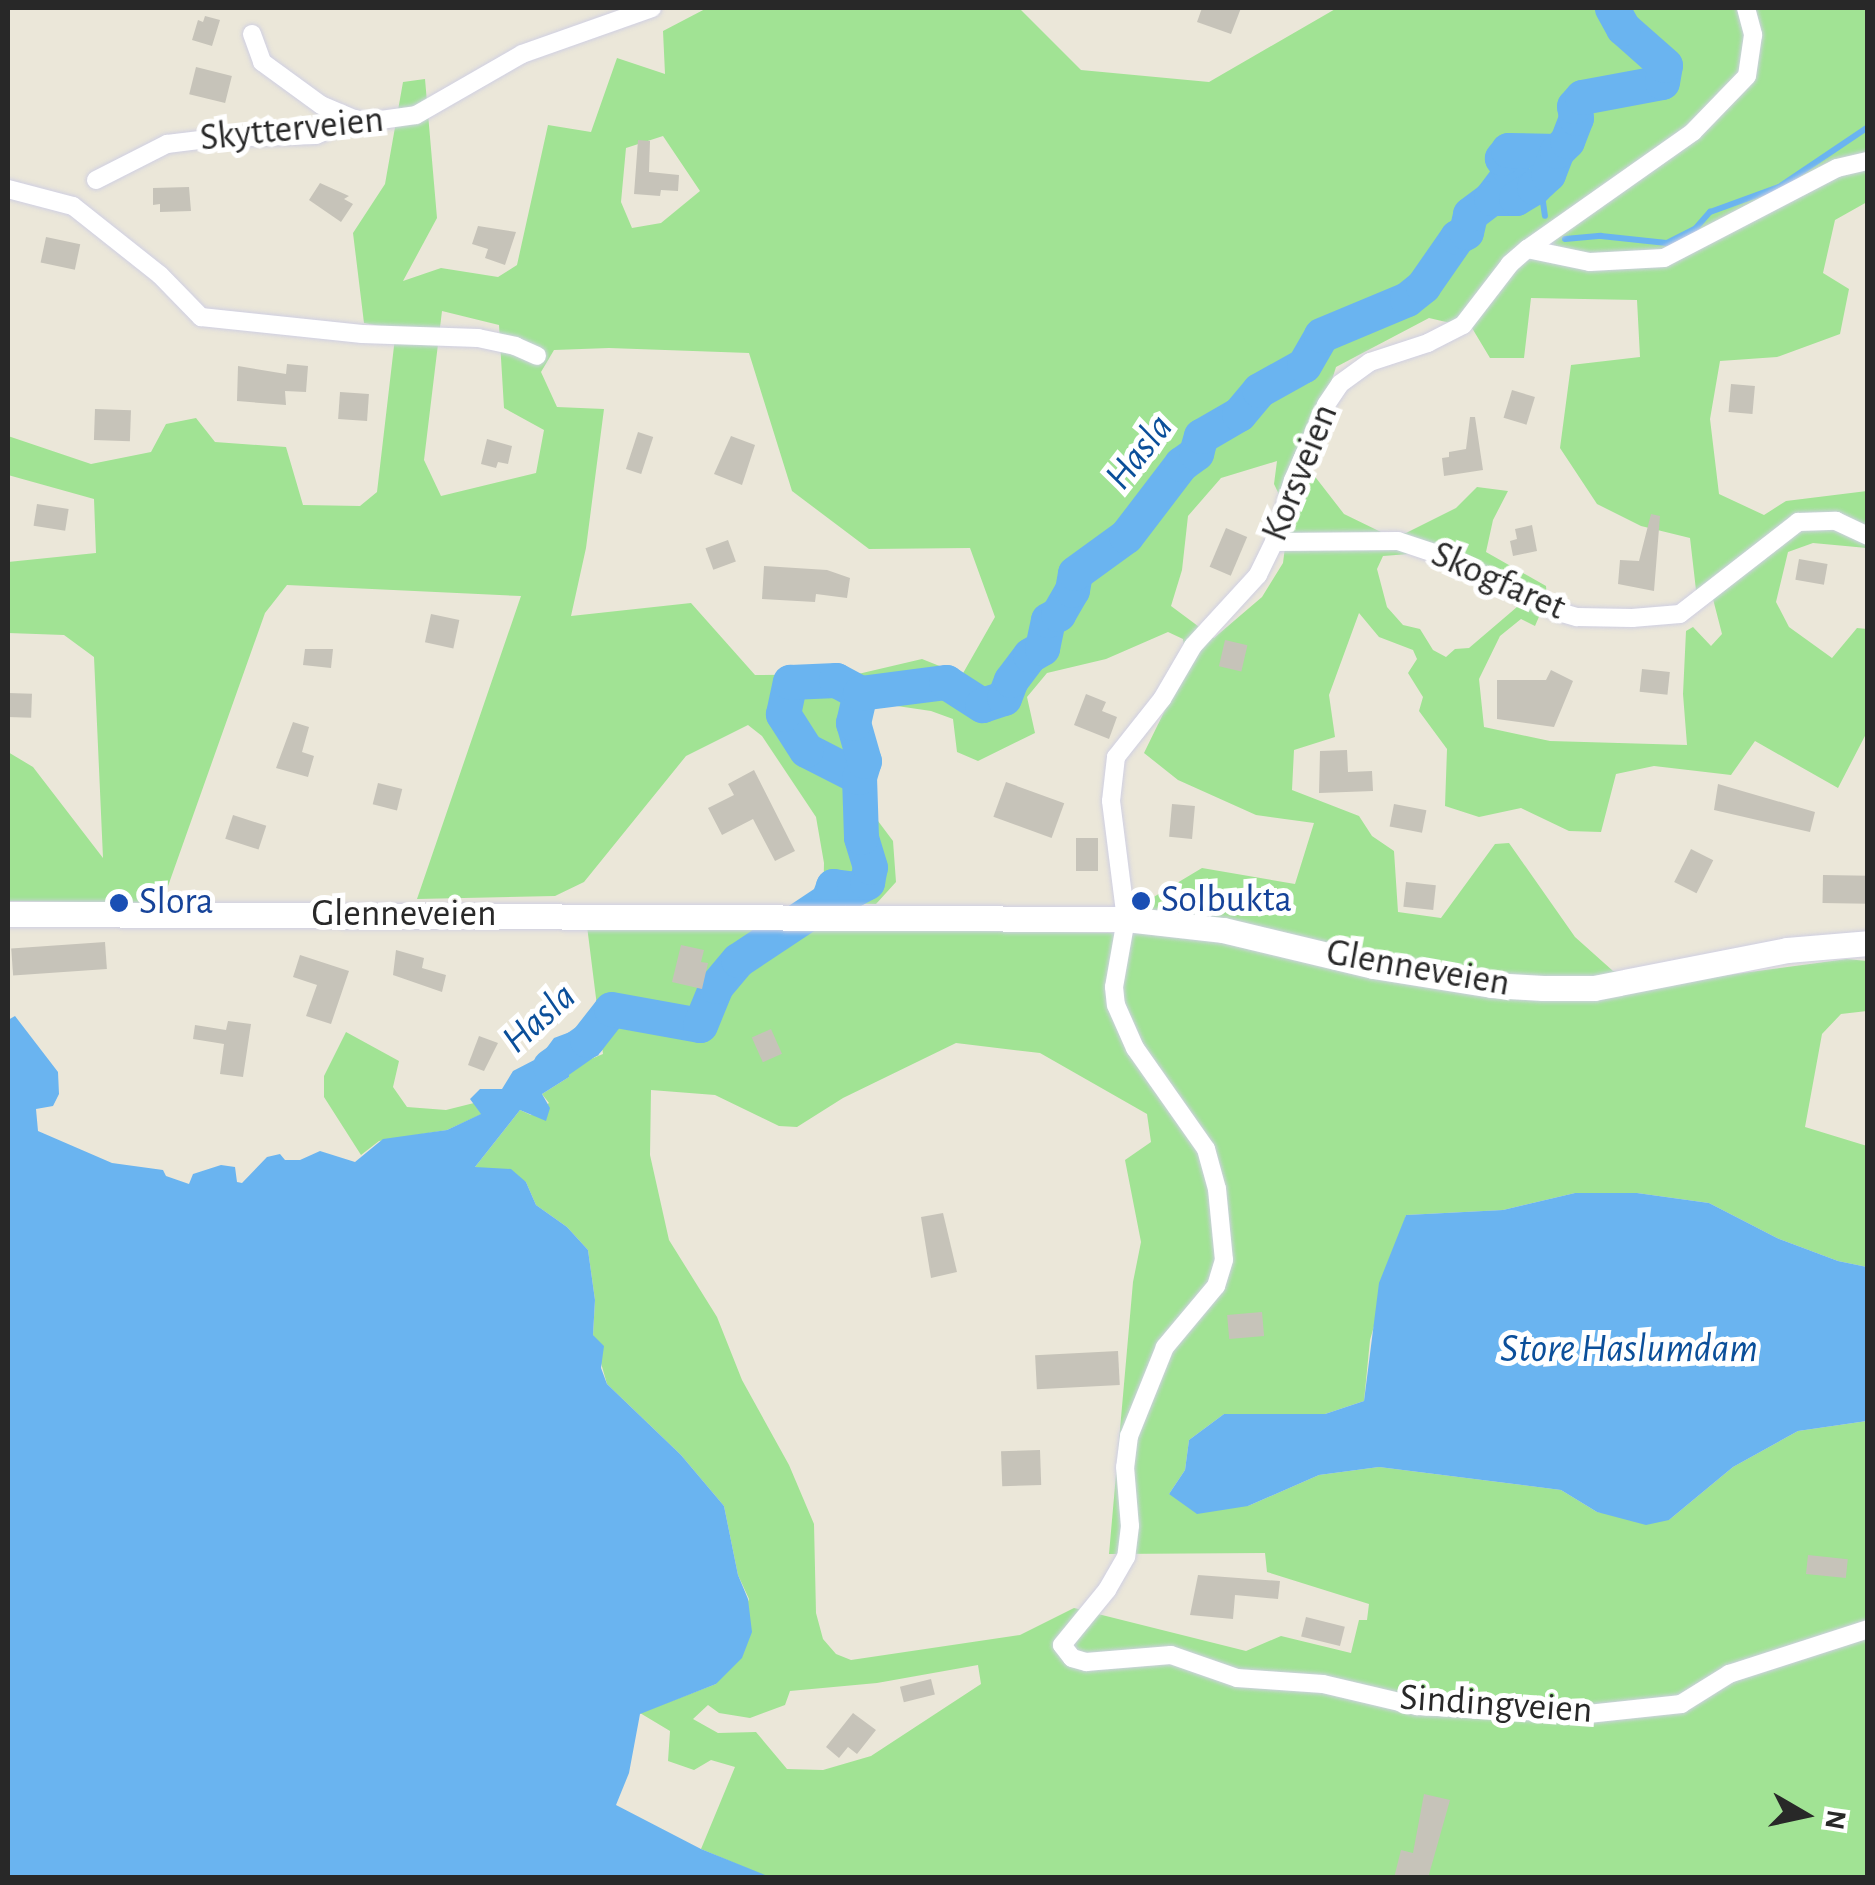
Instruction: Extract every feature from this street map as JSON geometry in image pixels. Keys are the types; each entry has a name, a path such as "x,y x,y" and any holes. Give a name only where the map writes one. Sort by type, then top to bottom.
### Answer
{"main road":[{"name":"Glenneveien","path":"8,914 1126,919 1223,930 1392,969 1491,985 1544,988 1594,988 1787,950 1868,943"}],"street":[{"name":"Skytterveien","path":"96,180 167,144 215,138 316,135 354,119 366,122 416,114 522,54 652,8"},
{"name":"Korsveien","path":"1062,1645 1107,1590 1126,1557 1130,1539 1125,1478 1130,1436 1165,1346 1216,1286 1224,1260 1217,1189 1206,1149 1135,1048 1118,1012 1114,987 1126,919 1111,800 1116,758 1162,699 1193,646 1258,574 1274,542 1293,480 1326,405 1340,384 1370,362 1428,343 1463,325 1510,264 1527,249 1694,132 1740,86 1752,52 1746,8"},
{"path":"252,34 262,62 320,105 354,119"},
{"path":"1527,249 1590,262 1664,258 1837,168 1868,160"},
{"path":"8,188 66,202 109,232 201,316 362,334 478,338 516,346 536,356"},
{"name":"Skogfaret","path":"1274,542 1398,540 1442,556 1559,612 1578,618 1632,618 1680,614 1798,522 1836,521 1868,536"},
{"name":"Sindingveien","path":"1062,1645 1072,1658 1086,1662 1170,1655 1237,1678 1323,1684 1416,1706 1588,1714 1681,1704 1729,1674 1868,1629"}],"green space":[{"path":"707,8 1019,8 1081,70 1209,82 1337,8 1867,8 1867,202 1835,220 1823,273 1849,289 1840,334 1777,357 1720,361 1710,419 1719,494 1764,515 1786,501 1867,491 1867,548 1813,543 1788,552 1776,602 1789,627 1832,658 1857,628 1867,629 1867,732 1838,788 1755,741 1731,775 1654,766 1616,774 1601,832 1569,831 1521,808 1479,817 1445,806 1447,749 1419,711 1423,697 1408,673 1417,659 1413,650 1379,637 1359,613 1329,695 1335,737 1294,750 1292,790 1359,816 1372,836 1394,851 1398,912 1441,918 1495,844 1509,843 1575,937 1613,971 1676,982 1847,959 1867,961 1867,1011 1841,1014 1822,1034 1805,1127 1867,1146 1867,1267 1838,1261 1777,1238 1709,1203 1637,1193 1575,1193 1503,1210 1406,1215 1370,1340 1364,1401 1325,1414 1224,1414 1189,1440 1185,1470 1169,1494 1248,1506 1319,1475 1379,1467 1561,1490 1597,1512 1669,1520 1733,1467 1798,1431 1867,1421 1867,1877 770,1878 701,1849 735,1767 711,1760 694,1770 668,1761 670,1731 640,1713 716,1684 749,1599 738,1575 724,1506 681,1455 607,1384 593,1335 595,1300 588,1250 567,1227 536,1205 526,1182 475,1167 520,1110 531,1115 549,1103 542,1094 569,1077 569,1068 603,1054 587,926 1128,933 1145,928 1152,898 1202,868 1295,884 1314,823 1256,815 1178,780 1144,753 1187,665 1183,639 1168,632 1106,659 1047,673 1027,697 1035,733 978,761 957,752 953,719 931,711 870,702 864,725 875,817 893,841 896,882 876,904 823,903 824,863 816,817 762,736 748,725 686,756 584,882 555,896 417,899 521,596 287,585 265,613 162,903 8,901 8,752 33,767 103,858 94,657 64,635 8,633 8,562 96,553 94,499 8,475 8,436 91,464 151,452 166,424 196,418 215,442 286,447 303,505 360,506 377,492 396,329 364,323 353,233 385,184 403,82 425,79 437,218 403,281 441,268 498,277 517,265 548,125 591,132 617,58 665,74 663,31","holes":["663,136 700,191 661,223 632,228 621,202 626,148","1531,298 1637,300 1640,357 1571,365 1560,448 1597,504 1641,526 1690,538 1696,590 1713,599 1722,634 1711,646 1693,627 1686,631 1683,694 1687,745 1550,741 1484,727 1479,679 1500,636 1521,619 1535,626 1547,598 1546,586 1486,552 1493,520 1508,491 1477,487 1456,508 1406,533 1383,533 1344,514 1306,465 1336,367 1429,318 1472,328 1490,358 1524,358","442,311 499,325 504,408 544,430 536,473 441,496 424,460","554,350 749,353 792,491 869,549 970,548 995,617 962,675 922,659 858,674 755,675 691,603 571,616 586,548 604,409 557,407 541,372","1277,461 1274,484 1289,515 1283,563 1262,597 1214,638 1171,606 1182,570 1188,516 1221,478","1447,551 1524,601 1469,648 1455,649 1446,657 1433,650 1420,629 1403,625 1387,607 1377,569 1383,556","956,1043 1040,1053 1147,1114 1151,1142 1125,1160 1141,1242 1133,1282 1109,1554 1265,1553 1267,1572 1369,1604 1367,1620 1359,1620 1351,1653 1281,1636 1246,1651 1074,1608 1020,1635 851,1660 836,1654 823,1639 816,1613 814,1524 789,1465 742,1380 717,1317 669,1240 650,1155 651,1090 715,1095 779,1126 797,1127 843,1098","978,1665 981,1684 871,1756 823,1770 787,1769 756,1732 718,1733 693,1719 708,1705 719,1713 750,1718 785,1705 790,1691 877,1683"]},
{"path":"346,1032 399,1061 393,1087 407,1107 446,1110 474,1103 482,1114 447,1130 379,1141 361,1155 324,1097 324,1076"}],"water":[{"path":"15,1016 58,1072 59,1094 53,1106 36,1109 38,1131 112,1163 163,1170 166,1176 189,1184 193,1174 221,1165 235,1167 237,1182 242,1183 267,1157 280,1154 285,1160 300,1160 320,1151 355,1162 383,1139 447,1130 481,1114 470,1099 480,1089 502,1089 513,1071 540,1057 554,1038 570,1032 587,1040 599,1055 569,1068 569,1077 542,1094 550,1108 546,1121 520,1110 475,1167 511,1169 526,1182 536,1205 567,1227 588,1250 595,1300 593,1335 604,1346 601,1368 607,1384 681,1455 724,1506 738,1575 748,1599 752,1632 742,1658 716,1684 640,1714 629,1773 616,1805 701,1849 770,1877 8,1877 8,1020"},
{"name":"Store Haslumdam","path":"1575,1193 1637,1193 1709,1203 1777,1238 1838,1261 1867,1267 1867,1421 1798,1431 1733,1467 1669,1520 1646,1525 1597,1512 1561,1490 1379,1467 1319,1475 1248,1506 1197,1514 1169,1494 1185,1470 1189,1440 1224,1414 1325,1414 1364,1401 1379,1283 1406,1215 1503,1210"}],"building":[{"path":"1202,8 1241,8 1231,34 1197,22"},
{"path":"205,16 220,20 212,46 192,40 198,20 203,22"},
{"path":"196,67 232,76 225,103 189,94"},
{"path":"638,140 650,141 649,172 679,175 678,191 661,190 660,196 634,194"},
{"path":"320,183 349,196 344,199 353,204 341,222 309,200"},
{"path":"189,187 191,211 160,212 160,204 153,205 153,188"},
{"path":"478,226 516,232 505,265 485,258 488,249 472,244"},
{"path":"46,237 80,244 75,270 41,262"},
{"path":"287,364 308,366 306,392 285,391 286,405 237,401 238,366 286,374"},
{"path":"1731,384 1755,386 1752,414 1729,412"},
{"path":"1512,390 1535,397 1526,425 1504,418"},
{"path":"340,392 369,394 367,421 338,419"},
{"path":"95,409 131,410 130,441 94,440"},
{"path":"1470,417 1475,417 1483,470 1444,476 1442,458 1449,457 1449,452 1466,449"},
{"path":"638,432 653,437 641,474 626,469"},
{"path":"731,436 755,445 742,485 714,474"},
{"path":"487,439 512,446 508,464 498,462 496,468 481,464"},
{"path":"37,504 69,509 65,531 34,526"},
{"path":"1651,514 1660,516 1654,591 1618,584 1620,560 1639,561"},
{"path":"1532,525 1537,551 1513,556 1510,541 1517,539 1515,529"},
{"path":"1226,528 1247,537 1231,576 1210,567"},
{"path":"728,540 736,562 713,570 705,548"},
{"path":"1799,559 1828,564 1824,585 1795,580"},
{"path":"764,566 827,570 850,578 847,598 816,594 815,602 762,599"},
{"path":"431,614 459,620 453,648 425,642"},
{"path":"1225,640 1247,645 1241,671 1219,666"},
{"path":"305,649 333,649 331,668 303,665"},
{"path":"1642,669 1670,672 1667,695 1640,692"},
{"path":"1551,670 1573,681 1554,727 1497,719 1497,680 1546,680"},
{"path":"8,693 32,694 31,718 8,717"},
{"path":"1086,694 1106,702 1102,711 1117,717 1109,739 1074,725"},
{"path":"293,722 309,727 302,752 314,756 308,777 276,768"},
{"path":"1347,750 1348,772 1372,771 1373,791 1319,793 1320,751"},
{"path":"754,770 795,851 775,861 753,819 722,835 708,808 734,795 728,784"},
{"path":"1006,782 1064,803 1052,838 993,817"},
{"path":"378,783 402,789 397,810 373,804"},
{"path":"1718,784 1815,812 1810,832 1714,810"},
{"path":"1172,804 1195,806 1192,839 1169,837"},
{"path":"1394,804 1426,810 1422,833 1390,827"},
{"path":"233,815 266,826 259,850 225,839"},
{"path":"1076,838 1098,838 1098,871 1076,871"},
{"path":"1691,849 1713,860 1696,893 1674,882"},
{"path":"1823,875 1868,876 1868,904 1823,903"},
{"path":"1406,882 1436,885 1433,910 1403,907"},
{"path":"105,942 107,969 13,975 11,949"},
{"path":"681,945 704,950 701,962 708,963 702,989 672,982"},
{"path":"396,950 424,958 422,968 446,975 442,992 393,975"},
{"path":"300,955 349,971 331,1024 306,1016 317,985 293,977"},
{"path":"228,1021 251,1024 243,1077 220,1074 224,1044 193,1039 195,1025 226,1030"},
{"path":"771,1029 782,1054 763,1062 752,1038"},
{"path":"479,1036 498,1043 484,1071 468,1065"},
{"path":"943,1213 957,1272 931,1278 921,1217"},
{"path":"1262,1312 1264,1336 1229,1339 1227,1315"},
{"path":"1118,1351 1120,1385 1037,1389 1035,1355"},
{"path":"1040,1450 1041,1485 1002,1486 1001,1451"},
{"path":"1808,1555 1848,1559 1846,1578 1806,1574"},
{"path":"1198,1575 1280,1581 1278,1599 1235,1595 1233,1619 1190,1615"},
{"path":"1306,1617 1345,1627 1340,1646 1301,1636"},
{"path":"931,1679 935,1695 904,1702 900,1687"},
{"path":"853,1713 876,1730 857,1754 848,1747 839,1758 826,1747"},
{"path":"1424,1794 1450,1800 1428,1878 1394,1878 1401,1850 1413,1853"}],"waterway":[{"name":"Hasla","path":"550,1066 587,1040 611,1009 700,1025 716,986 738,960 828,900 833,886 854,889 867,882 870,867 861,837 859,777 864,761 853,723 860,693 946,682 982,705 1004,698 1011,680 1030,655 1042,648 1048,620 1058,614 1072,590 1075,573 1126,536 1181,464 1196,453 1201,436 1239,414 1259,390 1304,365 1321,335 1407,299 1423,286 1457,237 1466,232 1470,214 1491,198 1516,198 1548,174 1557,151 1567,141 1576,118 1574,106 1582,97 1662,82 1665,65 1623,28 1612,8"},
{"path":"1565,239 1601,236 1667,243 1695,229 1710,212 1779,187 1868,127"},
{"name":"Hasla","path":"1491,198 1511,171 1502,158 1508,150 1557,151"},
{"path":"1534,187 1542,195 1545,216"},
{"name":"Hasla","path":"859,777 806,750 783,714 790,682 836,680 860,693"}],"place":[{"name":"Solbukta","path":"1141,901"},
{"name":"Slora","path":"119,903"}]}
